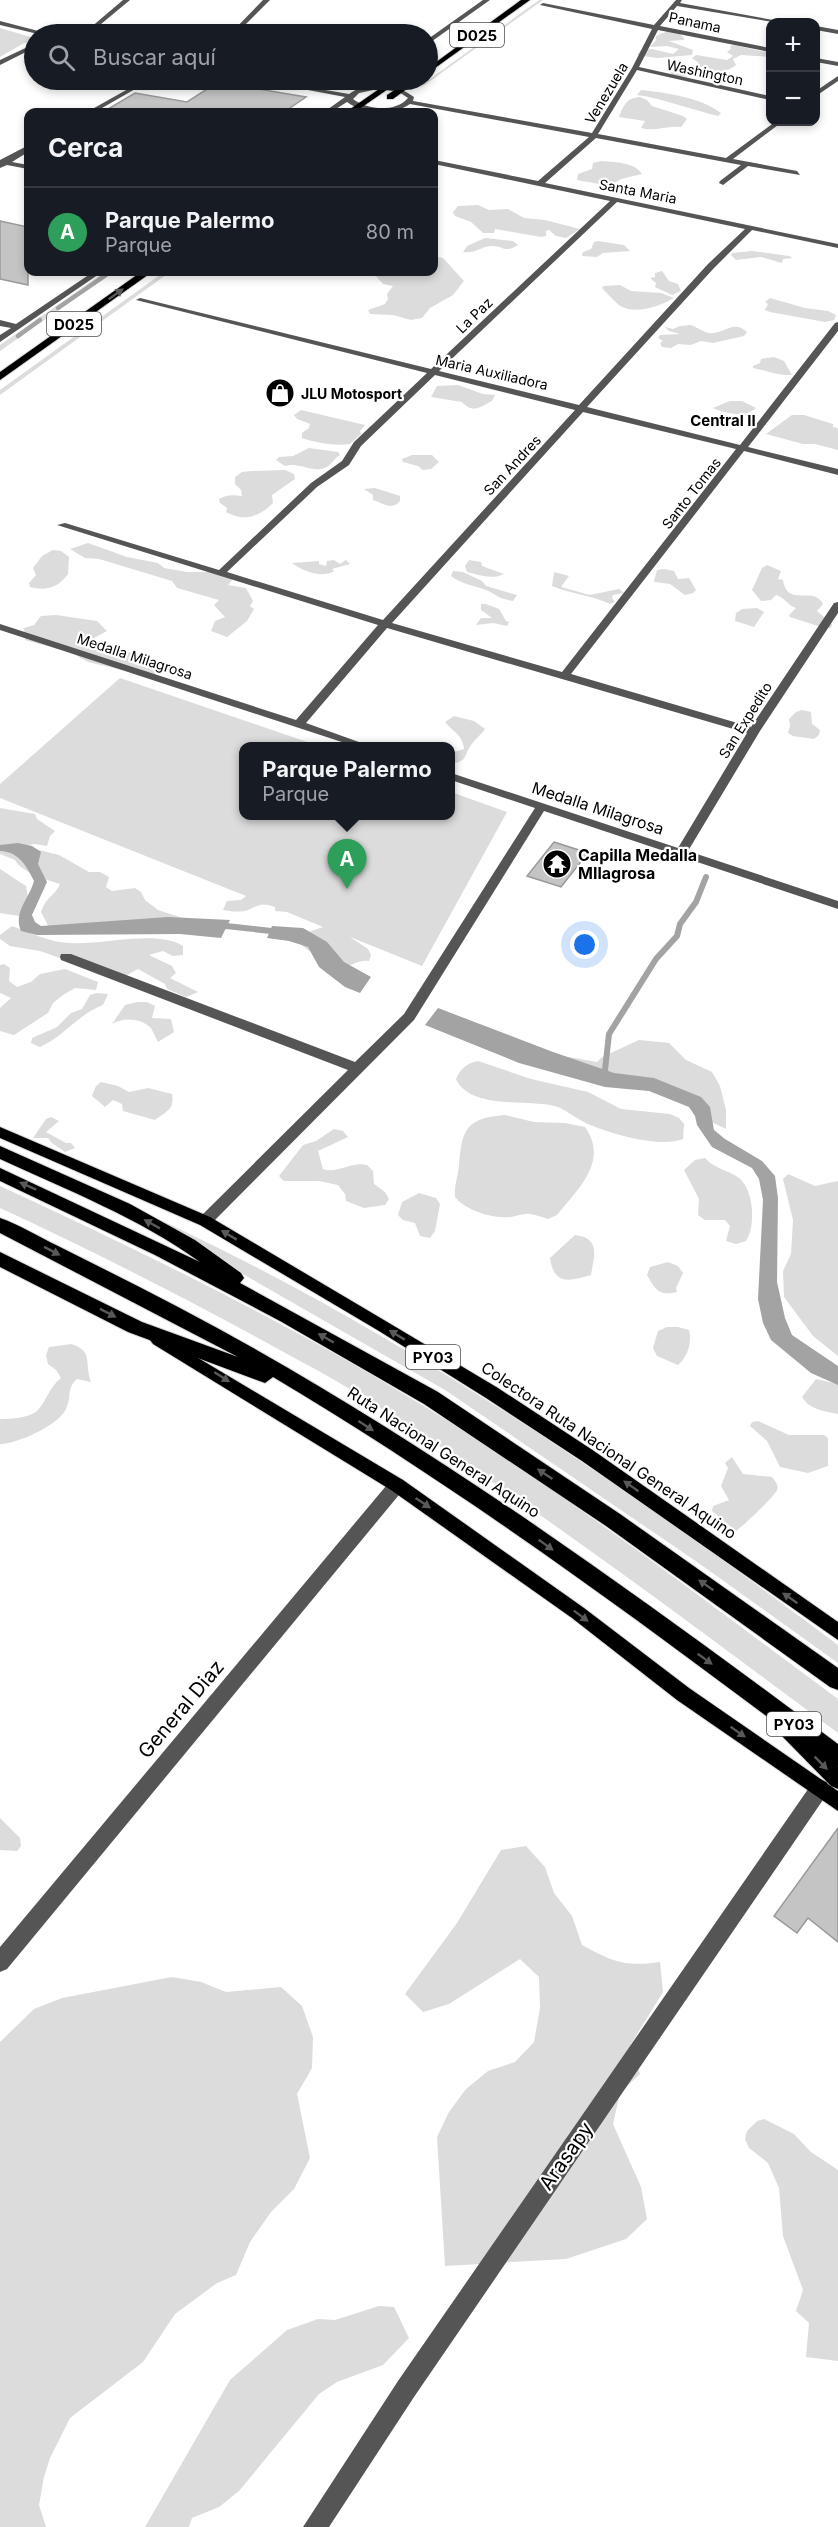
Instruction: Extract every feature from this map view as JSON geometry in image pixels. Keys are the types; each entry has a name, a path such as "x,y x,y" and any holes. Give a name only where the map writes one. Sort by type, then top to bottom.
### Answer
{"highway":[{"name":"D025","path":"501,7 510,0"},
{"name":"D025","path":"438,64 526,0"},
{"path":"356,108 381,90"},
{"path":"375,108 401,90"},
{"name":"D025","path":"0,377 141,276"},
{"name":"Ruta Nacional General Aquino","path":"0,1152 124,1209 189,1245 287,1316"},
{"name":"Ruta Nacional General Aquino","path":"0,1174 161,1250 287,1316 440,1405 613,1520 838,1680"},
{"name":"Ruta Nacional General Aquino","path":"0,1225 152,1302 317,1394 528,1532 838,1757"},
{"name":"PY03","path":"0,1258 135,1327"},
{"path":"135,1327 317,1394"}],"main road":[{"name":"Colectora Ruta Nacional General Aquino","path":"0,1132 205,1221 492,1393 588,1456 838,1632"},
{"name":"PY03","path":"135,1327 214,1372 397,1485 578,1613 683,1694 829,1784 838,1802"},
{"path":"751,1692 829,1784"}],"street":[{"path":"98,24 127,0"},
{"path":"243,24 267,0"},
{"path":"438,35 487,0"},
{"path":"677,2 766,19"},
{"name":"Venezuela","path":"538,185 593,137 635,68 657,26 677,2"},
{"name":"Panama","path":"543,5 766,49"},
{"path":"0,23 24,29"},
{"path":"820,29 838,32"},
{"path":"0,63 24,51"},
{"path":"820,61 838,64"},
{"name":"Washington","path":"635,68 766,97"},
{"path":"820,91 838,78"},
{"path":"98,108 130,90"},
{"path":"312,90 350,97"},
{"path":"333,108 361,90"},
{"path":"401,90 411,95 410,102"},
{"path":"350,97 352,103 364,108"},
{"path":"398,108 410,102 593,137 748,162 797,173"},
{"path":"729,159 774,126"},
{"path":"2,163 24,151"},
{"path":"723,183 748,162"},
{"path":"2,163 24,166"},
{"name":"Santa Maria","path":"438,163 838,246"},
{"name":"La Paz","path":"221,573 314,485 346,463 357,444 615,200"},
{"name":"San Andres","path":"298,724 385,624 711,266 750,228"},
{"path":"2,336 92,276"},
{"name":"Maria Auxiliadora","path":"140,300 433,373 584,407 838,472"},
{"path":"0,323 18,327"},
{"name":"Santo Tomas","path":"564,676 838,325"},
{"path":"62,525 385,624 754,731"},
{"name":"San Expedito","path":"681,853 754,731 838,605"},
{"name":"Medalla Milagrosa","path":"0,627 350,742"},
{"name":"Medalla Milagrosa","path":"455,778 838,905"},
{"path":"205,1221 409,1017 542,807"},
{"path":"66,957 359,1069"},
{"name":"General Diaz","path":"0,1962 397,1485"},
{"name":"Arasapy","path":"315,2527 413,2379 829,1784"}],"shaded area":[{"path":"539,0 543,0 438,75"},
{"path":"0,28 24,35 24,43 0,57"},
{"path":"668,31 680,34 684,38 684,40 669,41 693,50 692,55 657,58 637,55 641,50 652,49 673,54 679,49 667,46 650,47 656,40 656,36"},
{"path":"730,46 766,52 766,57 741,55 733,59 736,65 728,69 720,72 702,70 693,77 674,76 670,73 670,69 699,63 692,58 696,55 727,60 733,56 727,52 731,49"},
{"path":"641,90 693,99 721,113 718,116 637,95"},
{"path":"640,97 652,106 687,119 681,127 652,129 641,128 645,121 619,117 626,103"},
{"path":"601,161 629,165 642,174 621,179 610,186 577,180 578,174 592,169 593,163"},
{"path":"478,205 489,210 508,209 524,218 545,220 580,229 566,238 556,236 549,230 546,231 546,236 541,237 495,229 494,233 483,233 471,222 455,216 453,212 458,206"},
{"path":"485,238 513,241 518,245 510,249 491,246 463,252 467,246"},
{"path":"594,242 624,245 630,251 603,253 597,257 582,256 583,252 591,249"},
{"path":"752,251 793,258 783,259 782,263 761,257 736,260 731,255"},
{"path":"438,257 443,258 464,281 453,295 430,308 422,318 411,320 393,315 370,314 368,310 385,304 388,299 387,294 393,286 383,284 376,276 438,276"},
{"path":"662,271 669,281 678,284 681,291 672,295 655,287 656,283 650,278"},
{"path":"99,276 107,276 0,351 0,345"},
{"path":"158,276 164,276 0,395 0,390"},
{"path":"620,285 631,291 661,293 674,298 647,309 632,310 617,303 602,288"},
{"path":"770,298 805,308 828,311 836,315 834,320 825,322 770,312 765,310 768,304 765,302"},
{"path":"691,325 709,333 733,327 742,328 747,332 744,336 713,343 701,341 691,345 678,344 671,348 662,347 660,343 663,341 658,338 660,335 680,334 669,331 665,327 673,329"},
{"path":"774,357 784,361 792,375 776,374 753,368 760,363 761,359"},
{"path":"458,385 483,394 495,395 492,401 473,409 462,402 431,397 437,386"},
{"path":"730,401 742,401 756,408 746,413 735,414 713,408"},
{"path":"301,410 365,425 360,431 361,434 350,444 314,441 302,438 302,433 309,428 310,424 297,419 294,415"},
{"path":"792,415 804,415 833,424 833,427 838,428 838,450 766,434"},
{"path":"309,448 338,452 340,455 327,467 320,469 296,465 285,466 276,460 279,457 293,456"},
{"path":"412,455 432,455 439,462 431,469 423,470 418,466 403,462 402,459"},
{"path":"285,470 294,474 295,479 272,495 273,503 257,515 239,517 226,512 227,508 220,503 219,499 225,496 242,496 241,490 235,484 235,477 242,472"},
{"path":"375,488 400,496 400,501 391,506 373,500 373,495 364,489"},
{"path":"88,543 127,557 158,563 164,568 187,572 212,572 233,579 228,585 246,588 253,601 250,606 254,609 247,621 227,637 211,631 215,621 225,617 214,605 219,600 177,588 172,581 99,559 85,558 70,549"},
{"path":"53,550 61,551 69,557 68,574 51,587 41,589 30,587 29,583 36,575 33,568 42,556"},
{"path":"334,560 340,564 346,560 350,564 332,569 334,571 329,573 319,574 301,569 292,563 319,561 319,564 326,566 327,561"},
{"path":"469,560 481,562 482,566 504,574 490,577 467,572 465,566"},
{"path":"767,565 781,571 778,579 783,580 785,588 790,593 814,596 819,599 823,604 817,611 832,624 831,628 824,628 790,617 789,615 796,608 776,595 771,600 761,601 752,590 762,568"},
{"path":"657,570 674,571 678,579 689,578 696,590 685,595 670,584 655,582"},
{"path":"453,571 463,572 482,581 486,586 517,595 513,601 503,599 455,579 451,576"},
{"path":"554,572 569,576 561,587 590,595 619,589 624,593 613,595 615,602 610,604 566,591 552,586"},
{"path":"481,604 499,609 509,622 507,626 493,623 476,625 481,618 492,618 481,610"},
{"path":"757,608 764,612 754,627 735,621 736,613 742,609"},
{"path":"56,615 97,621 107,631 94,638 96,645 133,653 160,671 152,677 88,662 72,653 25,640 24,628 34,625 41,616"},
{"path":"120,678 307,742 239,742 239,820 455,820 455,793 507,812 422,966 350,937 368,949 371,955 369,961 343,965 327,961 311,952 294,937 323,927 287,912 275,911 275,907 267,905 235,912 223,910 227,901 241,900 246,896 0,798 0,784"},
{"path":"802,710 811,712 812,724 820,730 819,735 814,739 788,733 789,719"},
{"path":"454,716 474,721 485,729 460,762 455,763 455,752 464,749 463,744 460,737 445,722"},
{"path":"0,808 35,814 37,819 55,831 50,836 47,846 35,844 23,846 59,855 89,872 100,872 109,877 106,887 112,891 135,888 158,910 195,922 50,929 41,912 60,884 28,872 15,860 0,854"},
{"path":"18,843 32,846 41,852 38,864 47,882 32,915 35,922 41,926 168,917 230,920 221,938 180,934 37,935 21,931 20,912 34,881 25,865 17,857 0,851 0,845"},
{"path":"0,869 26,886 28,897 19,916 0,913"},
{"path":"12,926 47,939 69,943 144,938 172,941 183,946 183,955 173,956 163,951 149,955 172,966 176,973 170,978 198,992 186,997 167,989 165,984 138,969 120,979 40,951 10,946 0,939 0,935"},
{"path":"272,926 303,928 327,942 344,962 371,977 360,993 345,987 319,967 308,947 267,938"},
{"path":"4,964 10,968 9,981 17,987 31,982 40,974 65,969 98,982 96,990 75,988 63,995 53,1003 48,1013 14,1035 0,1031 0,1008 11,998 0,993 0,965"},
{"path":"108,994 103,1005 48,1043 40,1047 31,1043 32,1038 57,1027 71,1013 82,1009 90,995"},
{"path":"147,1002 155,1006 152,1018 171,1019 174,1032 158,1042 151,1028 137,1020 112,1024 125,1005"},
{"path":"438,1008 614,1073 654,1078 701,1097 710,1107 714,1130 762,1161 775,1176 778,1198 777,1282 785,1318 792,1335 838,1366 838,1385 811,1373 771,1340 763,1323 758,1299 763,1200 759,1179 752,1168 712,1147 697,1125 695,1116 689,1107 649,1091 605,1087 519,1063 425,1025"},
{"path":"639,1040 669,1043 686,1060 712,1072 720,1086 726,1110 726,1129 707,1120 691,1102 605,1076 557,1055 597,1062 602,1057"},
{"path":"478,1061 531,1079 588,1092 621,1109 670,1114 679,1118 684,1124 683,1139 673,1142 646,1141 591,1125 558,1107 502,1102 474,1096 456,1079 464,1067"},
{"path":"101,1082 118,1086 129,1092 148,1088 172,1094 171,1107 155,1120 123,1111 122,1104 113,1100 105,1107 92,1096 96,1086"},
{"path":"505,1115 534,1122 565,1123 585,1127 592,1139 594,1151 588,1174 557,1215 548,1219 528,1214 497,1217 473,1210 455,1197 462,1142 469,1127 482,1119"},
{"path":"51,1117 59,1121 46,1132 66,1143 71,1143 75,1148 65,1152 48,1138 33,1138 46,1119"},
{"path":"334,1129 343,1131 348,1137 318,1151 323,1169 334,1170 361,1164 367,1165 373,1171 374,1184 385,1192 389,1199 385,1205 364,1208 346,1201 345,1194 338,1185 319,1181 284,1181 279,1176 303,1145 316,1141"},
{"path":"705,1158 713,1165 739,1178 748,1191 752,1218 746,1241 736,1244 726,1241 730,1226 725,1220 705,1220 698,1215 699,1199 684,1170 695,1160"},
{"path":"788,1174 815,1186 838,1181 838,1356 813,1336 784,1297 783,1271 791,1254 793,1220 783,1179"},
{"path":"0,1186 172,1268 286,1327 397,1390 501,1455 647,1558 838,1699 838,1733 547,1520 427,1438 352,1390 249,1333 126,1269 0,1208"},
{"path":"419,1193 436,1198 440,1204 435,1231 430,1238 420,1236 415,1223 403,1220 398,1215 402,1202"},
{"path":"105,1195 203,1240 299,1290 392,1343 575,1457 664,1518 838,1645 838,1663 700,1564 445,1390"},
{"path":"575,1235 589,1240 594,1249 591,1275 570,1280 564,1279 555,1273 550,1258"},
{"path":"668,1262 678,1266 683,1273 676,1288 677,1292 658,1291 647,1275 650,1267"},
{"path":"667,1327 689,1330 688,1349 678,1365 657,1356 653,1348 658,1331"},
{"path":"71,1344 86,1354 91,1382 77,1379 71,1386 66,1409 47,1427 16,1441 0,1444 0,1419 20,1418 35,1413 61,1378 48,1364 46,1355 49,1347"},
{"path":"816,1379 838,1384 838,1414 813,1407 802,1397"},
{"path":"758,1421 789,1435 824,1435 828,1438 828,1466 808,1473 780,1467 767,1441 750,1426 752,1422"},
{"path":"732,1457 743,1474 772,1477 777,1486 777,1490 770,1499 736,1531 712,1511 713,1506 729,1500 721,1486 728,1468 725,1463"},
{"path":"0,1818 20,1838 21,1846 17,1851 0,1850"},
{"path":"526,1846 545,1867 554,1893 572,1916 582,1945 602,1956 620,1962 637,1964 660,1962 663,1992 631,2044 640,2074 620,2093 613,2124 641,2187 647,2219 626,2239 566,2259 445,2266 437,2137 449,2112 466,2089 488,2071 515,2062 534,2042 540,2008 539,1977 520,1959 449,2004 423,2012 405,1994 457,1923 501,1850"},
{"path":"172,1977 201,1982 226,1992 281,1987 302,2006 313,2037 312,2068 297,2094 310,2158 294,2189 271,2212 250,2242 236,2275 217,2283 175,2314 143,2362 70,2418 50,2458 44,2477 39,2505 46,2527 0,2527 0,2042 34,2009 62,1998"},
{"path":"764,2119 794,2134 811,2152 838,2170 838,2361 806,2357 809,2323 796,2311 803,2290 783,2236 779,2188 768,2163 749,2148 745,2139 747,2131 757,2121"},
{"path":"379,2306 394,2307 409,2338 383,2365 337,2382 319,2394 239,2491 219,2507 192,2518 189,2527 145,2527 230,2380 287,2330 318,2319 335,2320"}],"building":[{"path":"206,90 265,90 306,97 290,108 110,108 135,93 187,102"},
{"path":"0,221 24,226 24,276 28,276 28,285 0,279"},
{"name":"Capilla Medalla MIlagrosa","path":"554,842 588,853 561,887 527,876"},
{"path":"838,1828 838,1942 808,1918 797,1933 774,1916"}],"waterway":[{"path":"58,308 105,276"},
{"path":"18,336 40,320"},
{"path":"607,1077 605,1070 609,1034 656,959 677,936 680,924 696,902 706,877"},
{"path":"217,925 280,932"}],"place":[{"name":"JLU Motosport","path":"280,393"},
{"name":"Capilla Medalla MIlagrosa","path":"557,864"},
{"name":"Parque Palermo","path":"347,889"}],"district":[{"name":"Central II","path":"723,420"}]}
